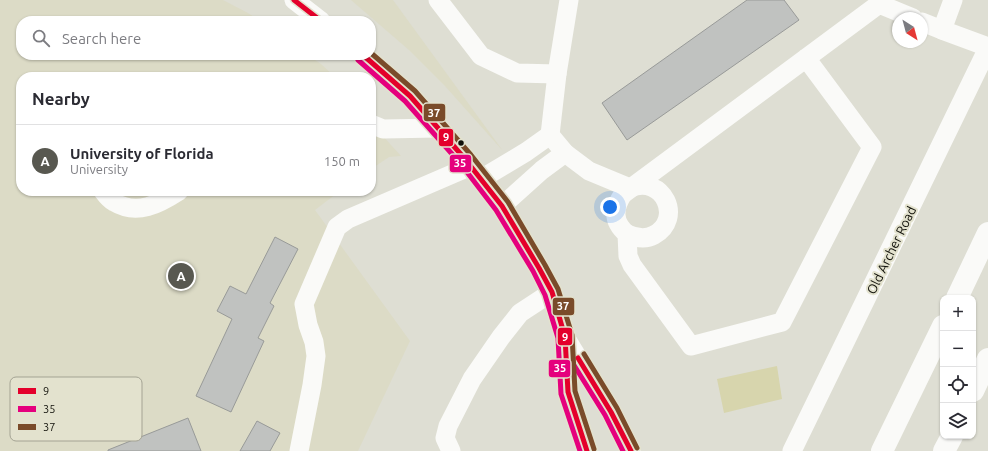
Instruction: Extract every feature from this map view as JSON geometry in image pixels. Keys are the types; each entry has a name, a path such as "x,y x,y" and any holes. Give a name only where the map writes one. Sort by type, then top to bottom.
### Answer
{"main road":[{"path":"957,295 988,233"},
{"path":"882,451 941,331"},
{"path":"976,385 988,359"},
{"path":"944,451 950,439"}],"street":[{"path":"294,0 315,16"},
{"path":"438,0 480,56 517,73 557,74"},
{"path":"569,0 557,74 550,135 564,153 589,171 630,188 635,186 647,186 658,190 666,200 668,206 667,222 659,232 651,237 642,238 627,234"},
{"path":"942,30 953,0"},
{"path":"806,58 872,147 782,322 691,346 632,265 628,256 627,234 616,218 618,201 630,188 879,4 898,12"},
{"path":"928,24 988,48"},
{"name":"Old Archer Road","path":"792,451 988,48"},
{"path":"369,60 410,96 438,128 502,206 523,240 552,292 565,337 568,392 587,451"},
{"path":"376,126 384,129 438,128"},
{"path":"299,451 316,356 304,304 338,227 348,219 476,173 526,152 550,135"},
{"path":"502,206 542,170 564,153"},
{"path":"108,196 113,202 130,209 148,208 163,202 172,196"},
{"path":"451,451 445,438 448,426 472,379 520,313 552,292"},
{"path":"565,337 611,412 631,451"}],"shaded area":[{"path":"0,0 223,0 248,13 252,16 16,16 16,60 315,60 330,72 16,72 16,196 333,196 315,210 410,341 358,451 0,451"},
{"path":"351,0 393,0 503,151 445,86 409,50 376,22 376,16 370,16"},
{"path":"376,128 401,156 389,157 376,166"},
{"path":"777,366 782,399 724,413 717,379"}],"building":[{"path":"747,0 784,0 799,20 627,140 602,103"},
{"path":"275,237 298,249 270,303 274,306 258,338 264,341 231,412 196,396 232,319 217,311 230,286 246,294"},
{"path":"188,418 201,451 108,451 130,441 142,441 142,436"},
{"path":"257,421 280,433 270,451 240,451"}],"transit line":[{"name":"9","path":"294,0 315,16"},
{"name":"37","path":"376,57 415,91 471,155 508,202 545,265 558,289 572,335 575,391 594,449"},
{"name":"35","path":"358,60 372,72"},
{"name":"9","path":"369,60 410,96 465,159 502,206 539,268 552,292 565,337 568,392 587,451"},
{"name":"35","path":"376,76 405,101 460,163 496,210 533,271 545,295 558,338 561,394 580,451"},
{"name":"37","path":"584,354 617,408 637,448"},
{"name":"9","path":"578,358 611,412 631,451"},
{"name":"35","path":"572,362 605,415 623,451"}],"place":[{"name":"University of Florida","path":"181,276"}]}
